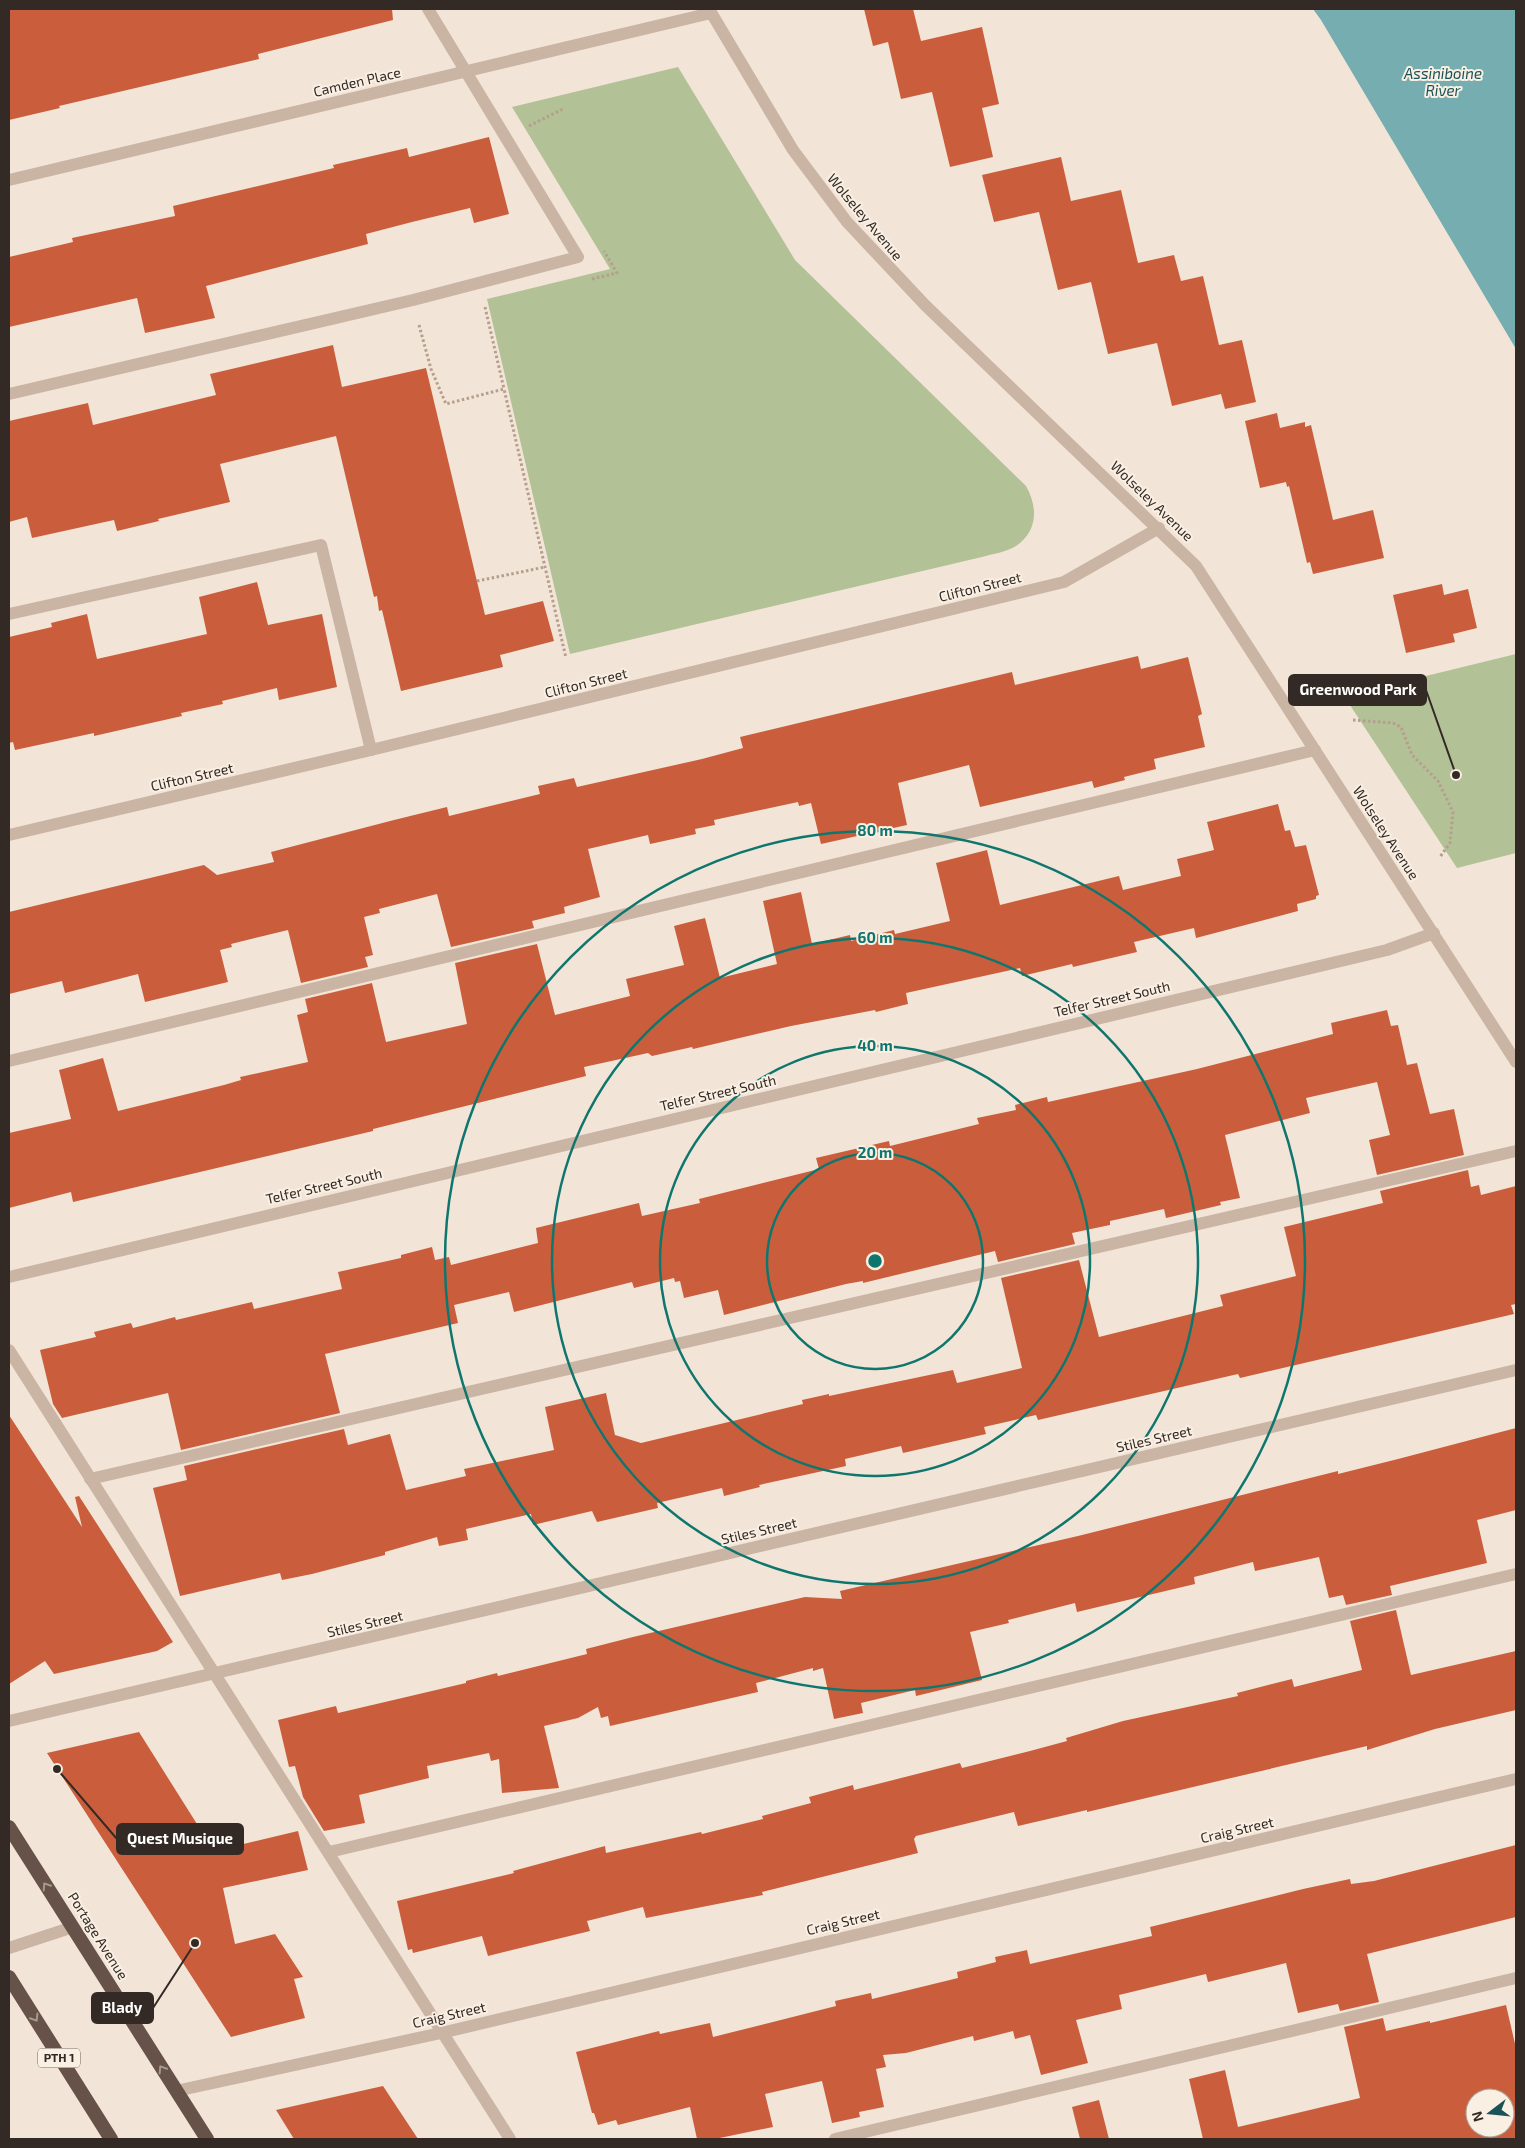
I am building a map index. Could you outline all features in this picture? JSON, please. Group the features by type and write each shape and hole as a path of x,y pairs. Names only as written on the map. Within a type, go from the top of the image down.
{"highway":[{"name":"Portage Avenue","path":"9,1827 207,2139"},
{"name":"PTH 1","path":"9,1977 110,2139"}],"street":[{"path":"9,394 413,300 578,257 428,9"},
{"name":"Camden Place","path":"9,180 466,72 710,11"},
{"name":"Wolseley Avenue","path":"710,11 793,150 846,222 913,293 1159,528 1196,566 1516,1062"},
{"name":"Clifton Street","path":"9,835 371,750 1064,582 1159,528"},
{"path":"9,614 321,544 371,750"},
{"path":"9,1061 1315,750"},
{"name":"Telfer Street South","path":"9,1277 1369,954 1434,933"},
{"path":"90,1479 1516,1151"},
{"path":"9,1350 510,2139"},
{"name":"Stiles Street","path":"9,1721 1516,1370"},
{"path":"328,1852 1516,1574"},
{"name":"Craig Street","path":"176,2091 441,2033 1516,1779"},
{"path":"9,1948 73,1927"},
{"path":"834,2139 1516,1978"}],"path":[{"path":"529,126 563,109"},
{"path":"413,300 431,369 446,404 504,389 566,658"},
{"path":"476,581 545,567"},
{"path":"1352,720 1393,722 1401,727 1412,755 1438,780 1453,812 1450,844 1440,857"}],"green space":[{"path":"678,67 795,260 1026,486 1033,502 1034,518 1029,533 1023,540 1016,546 1004,551 570,654 487,299 610,269 512,107"},
{"path":"1516,654 1516,853 1457,868 1344,696"}],"water":[{"name":"Assiniboine River","path":"1313,9 1516,9 1516,349 1321,20"}],"building":[{"path":"9,9 392,9 393,20 258,54 259,59 59,106 60,108 9,120"},
{"path":"864,9 913,9 921,41 982,27 999,104 982,108 993,157 950,167 932,92 901,99 888,42 873,46"},
{"path":"489,137 509,214 474,223 470,208 366,234 368,244 206,286 215,318 145,333 137,298 9,327 9,257 73,242 72,238 175,216 173,206 334,168 333,165 407,148 409,157"},
{"path":"1061,157 1071,201 1121,190 1138,263 1174,255 1181,281 1203,276 1219,345 1242,340 1256,402 1225,409 1221,394 1172,406 1157,343 1108,354 1091,282 1058,290 1039,212 994,222 982,175"},
{"path":"333,345 342,387 426,368 485,615 543,601 554,641 500,655 503,667 401,691 382,610 379,611 377,596 374,597 336,436 220,464 230,502 158,519 159,521 117,531 114,520 32,538 27,517 9,522 9,421 88,403 93,425 216,395 210,374"},
{"path":"1277,413 1280,428 1305,422 1305,427 1311,425 1333,520 1373,510 1384,558 1313,574 1310,562 1307,563 1289,486 1287,487 1286,482 1260,488 1245,421"},
{"path":"257,582 268,625 322,614 337,687 279,700 277,688 222,701 223,704 181,713 182,716 94,736 94,733 15,750 13,742 9,743 9,637 52,627 51,623 87,614 97,659 207,634 199,597"},
{"path":"1442,584 1444,595 1468,589 1477,628 1453,634 1455,642 1406,653 1393,595"},
{"path":"1138,656 1141,669 1188,657 1202,714 1198,716 1205,747 1154,759 1156,769 1124,777 1125,780 1094,788 1092,781 980,807 969,765 898,783 907,825 821,844 811,803 799,806 798,802 714,820 715,825 695,829 696,834 650,844 648,835 588,849 600,897 564,907 565,913 532,921 534,928 451,947 437,894 379,909 380,913 364,917 373,955 365,957 368,967 301,983 288,930 231,944 232,947 220,950 228,982 145,1002 138,974 65,993 62,981 9,994 9,912 204,865 217,875 274,862 271,852 394,820 447,807 449,816 540,794 538,786 574,778 577,787 702,759 743,748 740,737 1012,672 1015,685"},
{"path":"1278,804 1285,831 1290,830 1295,847 1306,845 1319,895 1316,896 1316,899 1297,904 1298,911 1196,938 1194,928 1134,942 1137,952 1073,967 1072,964 1022,976 1020,968 906,993 908,1004 876,1012 875,1010 791,1026 693,1049 692,1047 652,1056 648,1053 584,1067 586,1076 373,1129 373,1131 73,1202 71,1192 9,1208 9,1133 71,1119 59,1070 103,1058 118,1111 224,1085 241,1080 240,1077 308,1062 297,1015 308,1012 305,999 372,983 386,1042 467,1024 455,963 537,944 555,1015 630,996 626,979 684,965 674,926 705,918 720,978 777,964 763,901 801,892 812,944 850,935 851,941 894,930 895,934 950,921 936,863 987,850 1000,905 1119,876 1123,890 1181,876 1177,859 1214,850 1207,822"},
{"path":"1387,1010 1391,1026 1398,1025 1407,1065 1417,1063 1430,1114 1454,1109 1464,1155 1377,1175 1369,1140 1390,1135 1377,1082 1306,1098 1310,1113 1225,1135 1240,1198 1220,1202 1221,1205 1166,1218 1164,1209 1110,1221 1110,1225 1072,1233 1075,1244 998,1262 995,1251 863,1283 863,1281 846,1284 724,1315 718,1290 684,1298 680,1281 675,1282 674,1278 634,1288 632,1282 514,1312 509,1292 454,1305 458,1323 325,1354 340,1413 181,1450 168,1393 62,1418 53,1404 40,1350 96,1337 94,1332 131,1323 133,1328 175,1317 176,1320 252,1302 254,1309 342,1289 338,1272 401,1258 401,1255 432,1247 435,1260 449,1257 451,1265 538,1243 536,1228 639,1203 642,1216 700,1203 699,1199 819,1169 816,1158 889,1141 890,1146 979,1124 977,1118 1016,1110 1015,1105 1047,1097 1048,1102 1197,1069 1333,1034 1331,1023"},
{"path":"1468,1170 1471,1187 1479,1185 1481,1195 1516,1186 1516,1304 1511,1305 1514,1314 1240,1378 1238,1374 1038,1420 1036,1415 984,1427 986,1434 903,1453 901,1446 845,1459 846,1466 759,1485 760,1487 724,1496 722,1488 657,1503 658,1508 597,1522 592,1511 533,1525 531,1514 466,1529 468,1540 439,1546 437,1537 385,1552 385,1555 312,1574 282,1580 280,1573 180,1596 153,1488 187,1480 184,1466 344,1429 348,1445 390,1434 406,1490 466,1476 464,1469 554,1450 545,1407 606,1393 615,1435 641,1443 803,1404 802,1400 953,1370 957,1383 1022,1368 1001,1278 1079,1260 1099,1337 1223,1306 1220,1295 1296,1276 1284,1227 1383,1203 1380,1191"},
{"path":"9,1415 82,1527 75,1497 79,1496 173,1642 157,1651 54,1674 45,1661 9,1684"},
{"path":"1516,1428 1516,1510 1477,1520 1487,1563 1390,1586 1392,1595 1346,1605 1343,1595 1329,1598 1319,1557 1255,1571 1253,1562 1194,1577 1195,1584 1077,1612 1075,1603 1008,1620 1009,1623 970,1632 982,1680 916,1696 915,1690 861,1703 863,1713 834,1719 823,1668 813,1671 813,1668 756,1683 758,1692 610,1726 608,1716 601,1718 598,1707 578,1718 544,1726 559,1788 502,1793 499,1759 491,1761 489,1753 427,1766 429,1778 359,1795 365,1823 324,1831 303,1797 295,1766 289,1767 278,1720 336,1706 338,1713 466,1683 466,1681 497,1673 498,1676 587,1654 586,1649 805,1597 842,1599 840,1591 1078,1536 1338,1471 1338,1474"},
{"path":"1396,1610 1411,1675 1516,1651 1516,1710 1435,1729 1367,1750 1367,1746 1087,1812 1087,1810 1018,1826 1014,1812 916,1836 914,1839 918,1853 762,1892 763,1895 646,1918 643,1907 587,1921 590,1931 488,1956 482,1936 413,1953 412,1949 408,1950 397,1901 514,1873 513,1871 605,1846 606,1853 701,1832 702,1834 763,1819 762,1816 811,1803 809,1797 853,1785 854,1790 960,1763 962,1768 1067,1741 1066,1738 1123,1721 1238,1696 1237,1693 1292,1679 1294,1687 1362,1670 1350,1621"},
{"path":"139,1732 214,1851 298,1831 308,1870 223,1888 235,1944 275,1934 303,1977 294,1979 305,2018 231,2037 47,1753"},
{"path":"1516,1845 1516,1917 1367,1954 1379,2002 1340,2011 1338,2004 1298,2013 1286,1963 1208,1982 1206,1974 1119,1995 1122,2009 1076,2020 1088,2063 1041,2075 1030,2035 1015,2039 1013,2031 974,2041 973,2036 906,2053 883,2055 886,2067 876,2069 884,2107 859,2112 860,2117 832,2123 822,2081 765,2094 773,2127 715,2139 697,2139 690,2107 618,2125 616,2120 598,2125 594,2113 592,2113 576,2052 659,2031 660,2034 710,2023 713,2037 836,2006 835,2001 871,1993 872,1999 958,1978 957,1972 996,1962 995,1957 1027,1950 1030,1964 1152,1936 1150,1927 1303,1889 1350,1879 1351,1884 1374,1881"},
{"path":"1506,2005 1516,2048 1516,2139 1203,2139 1189,2079 1225,2070 1238,2127 1360,2098 1344,2027 1383,2018 1386,2031 1430,2021 1430,2023"},
{"path":"383,2086 418,2139 294,2139 276,2110"},
{"path":"1099,2100 1109,2139 1080,2139 1072,2107"}],"place":[{"name":"Greenwood Park","path":"1456,775"},
{"name":"Quest Musique","path":"57,1769"},
{"name":"Blady","path":"195,1943"}]}
